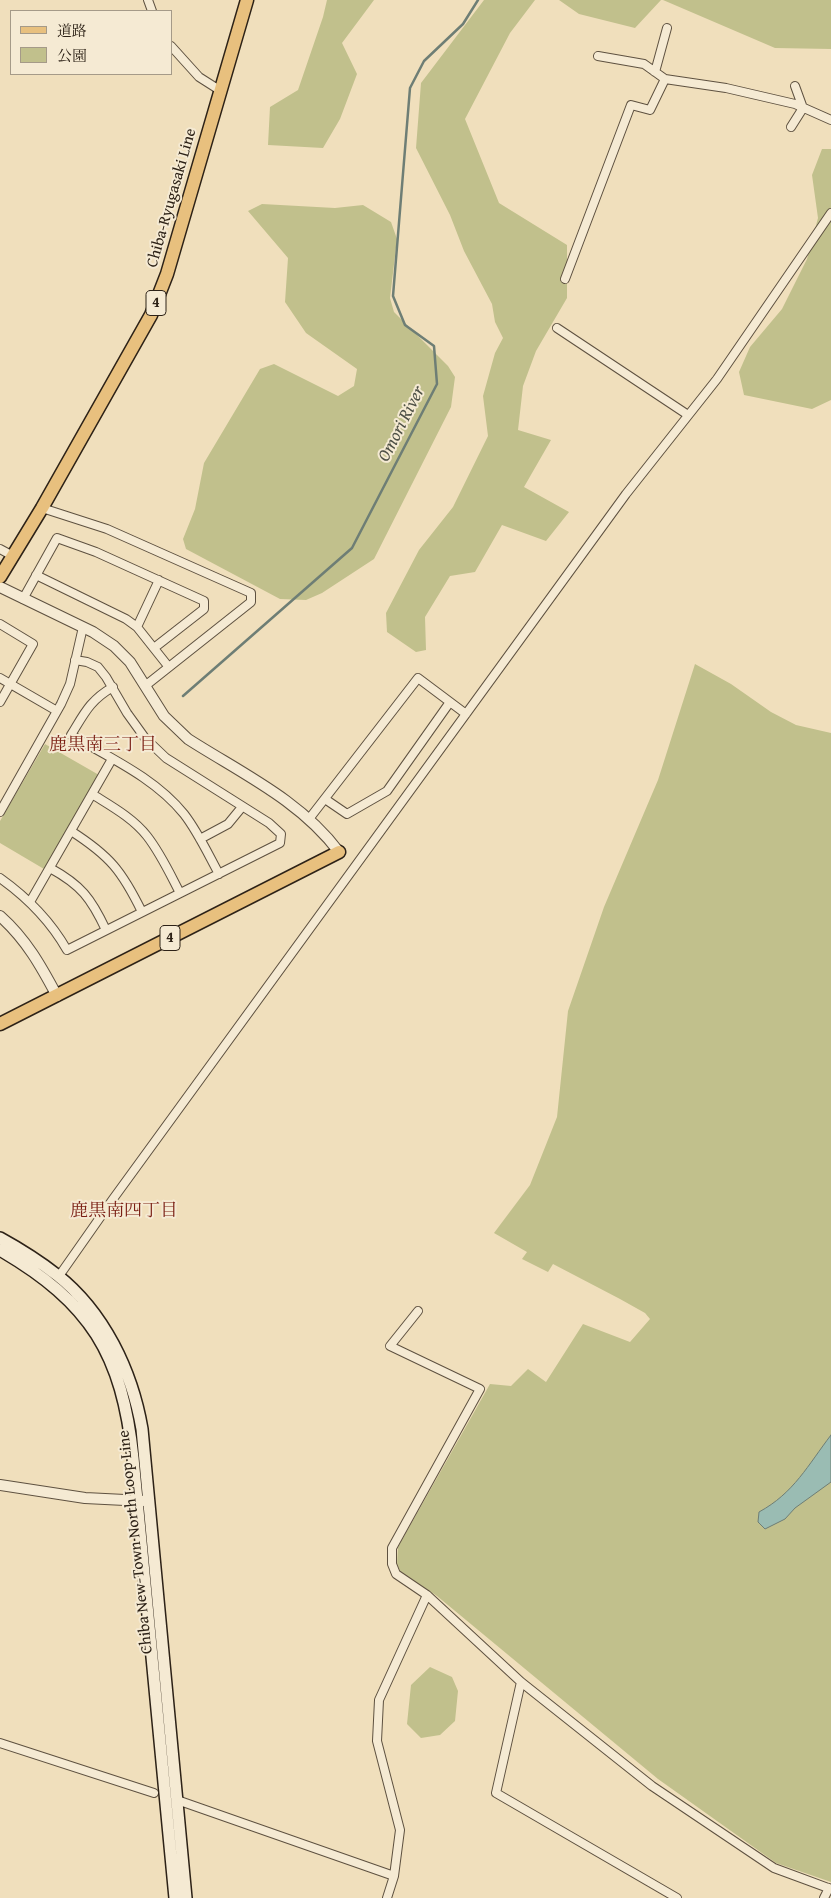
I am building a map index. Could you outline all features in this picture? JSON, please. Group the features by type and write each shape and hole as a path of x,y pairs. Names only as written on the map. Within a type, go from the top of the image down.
{"main road":[{"name":"Chiba-Ryugasaki Line","path":"0,577 42,508 151,315 167,274 247,0"},
{"name":"4","path":"0,1024 339,852"},
{"name":"Chiba New-Town North Loop Line","path":"0,1238 59,1276 76,1293 99,1322 124,1367 139,1412 143,1501 176,1898"},
{"name":"Chiba New-Town North Loop Line","path":"0,1250 26,1265 69,1300 94,1331 110,1359 119,1382 128,1417 143,1501 177,1800 186,1898"}],"street":[{"path":"655,72 667,28"},
{"path":"172,47 199,77 221,91"},
{"path":"598,56 644,64 665,79 726,88 803,108 831,120"},
{"path":"565,279 631,105 650,110 665,79"},
{"path":"795,86 803,108"},
{"path":"791,128 803,108"},
{"path":"59,1276 626,494 716,379 831,213"},
{"path":"557,328 688,415"},
{"path":"42,508 107,529 251,593 251,602 144,686"},
{"path":"23,599 57,538 96,552 204,600 204,609 154,648"},
{"path":"0,549 13,556"},
{"path":"36,575 112,611 137,627 168,666"},
{"path":"137,627 158,580"},
{"path":"0,587 83,628 114,646 130,662 164,716 188,739 270,789 309,819 339,852"},
{"path":"0,624 33,644 0,702"},
{"path":"0,812 57,711 70,684 83,628"},
{"path":"0,878 45,916 67,950 280,843 281,834 269,823 166,758 145,738 98,667 87,662 75,660"},
{"path":"0,678 57,711"},
{"path":"309,819 418,678 466,714"},
{"path":"113,688 100,694 89,705 71,735 138,774 163,792 184,814 219,874"},
{"path":"324,799 347,814 387,791 450,702"},
{"path":"30,902 112,759"},
{"path":"92,794 121,812 146,835 165,863 180,893"},
{"path":"200,839 228,824 242,807"},
{"path":"71,831 95,846 115,865 130,888 142,912"},
{"path":"50,868 69,878 86,893 98,911 106,930"},
{"path":"0,916 17,932 35,955 56,996"},
{"path":"418,1311 390,1346 480,1389 392,1548 392,1564 396,1574 426,1595 521,1682 652,1786 774,1868 830,1889 824,1898"},
{"path":"0,1485 85,1498 143,1501"},
{"path":"387,1898 394,1876 400,1830 376,1741 379,1700 426,1595"},
{"path":"521,1682 496,1793 677,1898"},
{"path":"0,1743 154,1793"},
{"path":"177,1800 394,1876"}],"green space":[{"path":"327,0 374,0 342,43 357,74 340,119 323,148 268,145 270,107 298,90"},
{"path":"484,0 535,0 510,33 465,119 499,203 567,245 567,298 536,351 523,386 518,430 551,440 524,487 569,512 546,541 502,525 475,572 450,576 425,617 426,650 416,652 387,632 386,613 419,550 453,507 488,436 483,396 495,353 503,338 495,322 492,304 464,251 450,215 416,148 421,83"},
{"path":"559,0 661,0 635,28 579,14"},
{"path":"663,0 831,0 831,49 775,48"},
{"path":"822,149 831,149 831,400 812,409 744,395 739,372 750,347 782,309 807,259 818,218 812,175"},
{"path":"262,204 335,208 363,205 391,222 397,239 390,298 394,312 448,366 455,377 451,407 374,559 322,593 306,600 280,599 186,549 183,539 195,509 204,463 260,369 274,364 338,396 354,386 357,369 306,333 285,302 288,258 248,211"},
{"path":"695,664 731,684 771,712 796,725 831,733 831,1882 776,1863 658,1779 437,1596 400,1571 397,1564 398,1547 490,1384 511,1386 528,1369 546,1382 583,1324 630,1342 650,1319 645,1313 553,1264 548,1272 522,1259 527,1252 494,1233 530,1185 557,1117 568,1011 604,907 658,780"},
{"path":"45,744 99,775 44,869 0,843 0,821"},
{"path":"430,1667 452,1677 458,1691 455,1721 440,1735 421,1738 407,1724 411,1685"}],"water":[{"path":"831,1435 831,1482 795,1508 785,1519 765,1529 758,1522 759,1512 782,1496 800,1478"}],"waterway":[{"name":"Omori River","path":"183,696 352,548 437,384 434,346 405,325 393,296 410,88 424,61 463,24 478,0"}],"district":[{"name":"鹿黒南三丁目","path":"103,745"},
{"name":"鹿黒南四丁目","path":"124,1211"}]}
